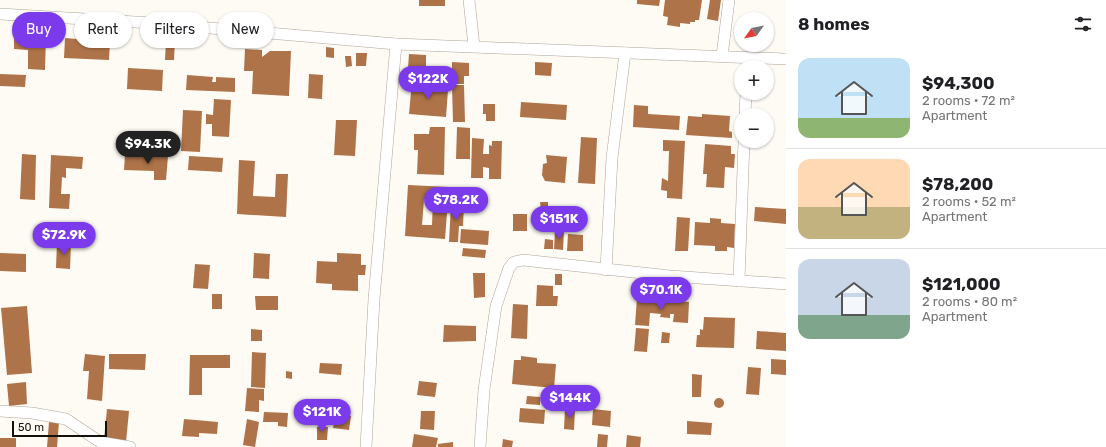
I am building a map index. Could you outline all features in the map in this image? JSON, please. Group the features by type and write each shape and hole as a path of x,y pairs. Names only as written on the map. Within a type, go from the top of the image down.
{"street":[{"path":"469,0 474,46"},
{"path":"722,56 729,0"},
{"path":"0,14 152,23 396,44 722,56 739,60"},
{"path":"366,447 374,299 396,44"},
{"path":"606,270 612,158 625,53"},
{"path":"773,60 786,59"},
{"path":"739,281 744,148"},
{"path":"480,447 484,390 496,306 509,268 514,262 523,260 606,270 786,284"},
{"path":"0,411 32,413 66,419 100,442 130,447"}],"building":[{"path":"419,0 445,0 445,6 419,6"},
{"path":"637,0 660,0 659,6 637,4"},
{"path":"665,0 702,0 699,20 690,22 690,24 680,23 680,27 667,25 668,17 663,16"},
{"path":"710,0 721,0 718,21 707,19"},
{"path":"66,38 74,39 74,48 110,48 109,60 64,58"},
{"path":"326,47 334,48 334,58 326,57"},
{"path":"46,48 45,70 28,69 28,50 14,49"},
{"path":"166,48 175,48 174,60 165,60"},
{"path":"245,49 262,50 262,57 270,51 291,51 289,96 252,94 253,71 244,71"},
{"path":"356,53 367,53 366,66 356,66"},
{"path":"409,54 426,55 426,69 408,68"},
{"path":"345,56 351,56 352,66 346,67"},
{"path":"452,62 469,63 469,76 464,76 464,84 452,84"},
{"path":"535,62 552,63 551,76 535,75"},
{"path":"128,68 163,70 162,91 127,89"},
{"path":"0,74 26,75 25,87 0,86"},
{"path":"309,74 323,75 322,99 308,98"},
{"path":"187,75 213,77 212,82 216,82 216,77 235,78 235,92 186,90"},
{"path":"412,81 422,82 422,88 429,89 430,84 443,85 442,90 448,90 446,117 409,114"},
{"path":"452,85 464,85 465,122 453,122"},
{"path":"214,99 231,100 229,137 212,136 212,124 206,124 206,114 213,115"},
{"path":"521,102 567,105 566,120 520,117"},
{"path":"483,104 495,104 495,121 486,121 486,114 483,114"},
{"path":"634,105 648,106 648,114 680,116 679,130 633,127"},
{"path":"183,110 202,111 200,152 181,151"},
{"path":"702,114 730,116 729,131 732,132 732,138 686,135 688,116 702,117"},
{"path":"336,120 357,120 355,156 334,155"},
{"path":"430,127 445,127 444,175 417,174 418,150 414,150 414,134 429,134"},
{"path":"457,127 470,128 470,159 456,159"},
{"path":"581,137 597,138 595,184 578,183"},
{"path":"472,138 484,139 483,154 489,154 489,145 492,146 492,141 502,141 501,179 489,179 489,168 483,167 483,178 471,178"},
{"path":"663,140 685,141 682,199 667,198 667,191 661,190 662,178 668,181 669,151 663,151"},
{"path":"705,144 731,146 731,154 735,154 734,168 725,167 724,188 706,187 707,174 703,174"},
{"path":"22,154 36,155 35,200 20,199"},
{"path":"125,154 168,156 166,180 154,180 154,171 124,170"},
{"path":"51,155 83,157 82,169 66,168 66,178 62,177 61,194 70,194 69,209 49,208"},
{"path":"546,155 567,157 565,183 545,181 542,175 543,164 547,163"},
{"path":"189,156 223,158 222,172 188,170"},
{"path":"239,160 255,161 253,196 275,197 276,174 288,174 286,217 237,214"},
{"path":"408,185 449,187 445,239 405,236","holes":["424,199 433,200 432,225 422,225"]},
{"path":"540,202 548,202 548,209 541,210"},
{"path":"451,204 464,204 463,226 459,226 458,242 449,242"},
{"path":"755,207 786,209 786,224 754,221"},
{"path":"569,209 582,210 581,227 568,227"},
{"path":"513,214 527,214 527,231 513,231"},
{"path":"677,217 690,218 688,251 675,251"},
{"path":"710,218 721,219 721,223 735,224 734,248 727,247 727,251 715,251 715,246 694,245 695,222 710,223"},
{"path":"461,229 489,231 488,245 460,243"},
{"path":"555,231 564,231 563,250 554,249"},
{"path":"568,234 583,235 583,251 567,251"},
{"path":"545,239 553,240 553,249 544,249"},
{"path":"57,242 71,243 70,269 56,268"},
{"path":"463,248 486,250 485,258 462,256"},
{"path":"0,253 26,254 26,272 0,271"},
{"path":"254,253 270,254 269,279 253,278"},
{"path":"337,253 361,254 361,265 366,265 365,275 358,275 358,291 332,290 332,284 316,283 317,261 337,262"},
{"path":"195,264 210,265 208,289 193,288"},
{"path":"473,273 485,273 485,297 474,298"},
{"path":"555,274 562,274 562,285 555,285"},
{"path":"537,285 553,286 553,296 558,296 557,306 536,306"},
{"path":"212,294 222,294 222,309 212,309"},
{"path":"255,296 278,296 278,310 256,310"},
{"path":"637,298 689,302 688,323 673,322 674,314 670,314 670,318 660,317 661,314 650,313 649,326 635,325"},
{"path":"513,304 528,305 527,339 511,338"},
{"path":"27,306 32,373 7,375 1,308"},
{"path":"704,317 735,318 734,348 696,347 697,335 700,335 700,329 703,330"},
{"path":"444,325 476,326 476,341 443,342"},
{"path":"636,328 649,329 647,352 634,351"},
{"path":"251,329 262,330 262,341 251,341"},
{"path":"757,331 786,333 786,351 756,349"},
{"path":"662,332 670,333 669,343 661,343"},
{"path":"252,352 266,353 265,388 251,387"},
{"path":"85,354 105,356 102,401 87,399 89,371 83,371"},
{"path":"109,354 146,354 145,370 109,369"},
{"path":"190,355 230,355 230,368 202,368 202,395 189,395"},
{"path":"521,356 537,358 537,363 556,364 554,388 512,384 514,360 521,360"},
{"path":"771,359 786,360 786,375 771,374"},
{"path":"320,363 342,364 341,375 319,373"},
{"path":"748,367 761,368 759,395 746,394"},
{"path":"286,371 292,372 292,379 286,378"},
{"path":"692,374 702,375 701,397 692,397"},
{"path":"419,381 437,383 435,397 417,395"},
{"path":"26,382 27,404 9,406 7,384"},
{"path":"247,388 264,389 264,401 259,400 259,412 245,411"},
{"path":"547,393 560,394 560,408 546,407"},
{"path":"527,396 540,397 540,405 526,404"},
{"path":"719,398 724,403 719,408 714,403"},
{"path":"520,408 545,410 544,424 519,422"},
{"path":"565,408 575,409 574,430 564,429"},
{"path":"107,409 129,411 126,442 104,439"},
{"path":"593,409 611,411 610,427 592,425"},
{"path":"421,411 435,411 434,430 420,429"},
{"path":"264,412 288,413 287,427 278,426 278,422 263,422"},
{"path":"328,413 351,416 349,430 333,428 334,423 327,422"},
{"path":"184,419 218,422 217,434 199,433 199,437 182,436"},
{"path":"247,419 259,422 255,447 243,445"},
{"path":"687,421 712,423 711,435 687,434"},
{"path":"49,422 59,422 57,447 47,447"},
{"path":"317,427 328,427 327,440 317,440"},
{"path":"414,434 438,438 436,447 412,447"},
{"path":"598,434 608,435 607,447 597,447"},
{"path":"627,435 641,437 640,447 626,447"},
{"path":"0,438 16,438 16,447 0,447"},
{"path":"503,439 513,441 512,447 502,447"},
{"path":"453,442 453,447 438,447 438,444"}]}
